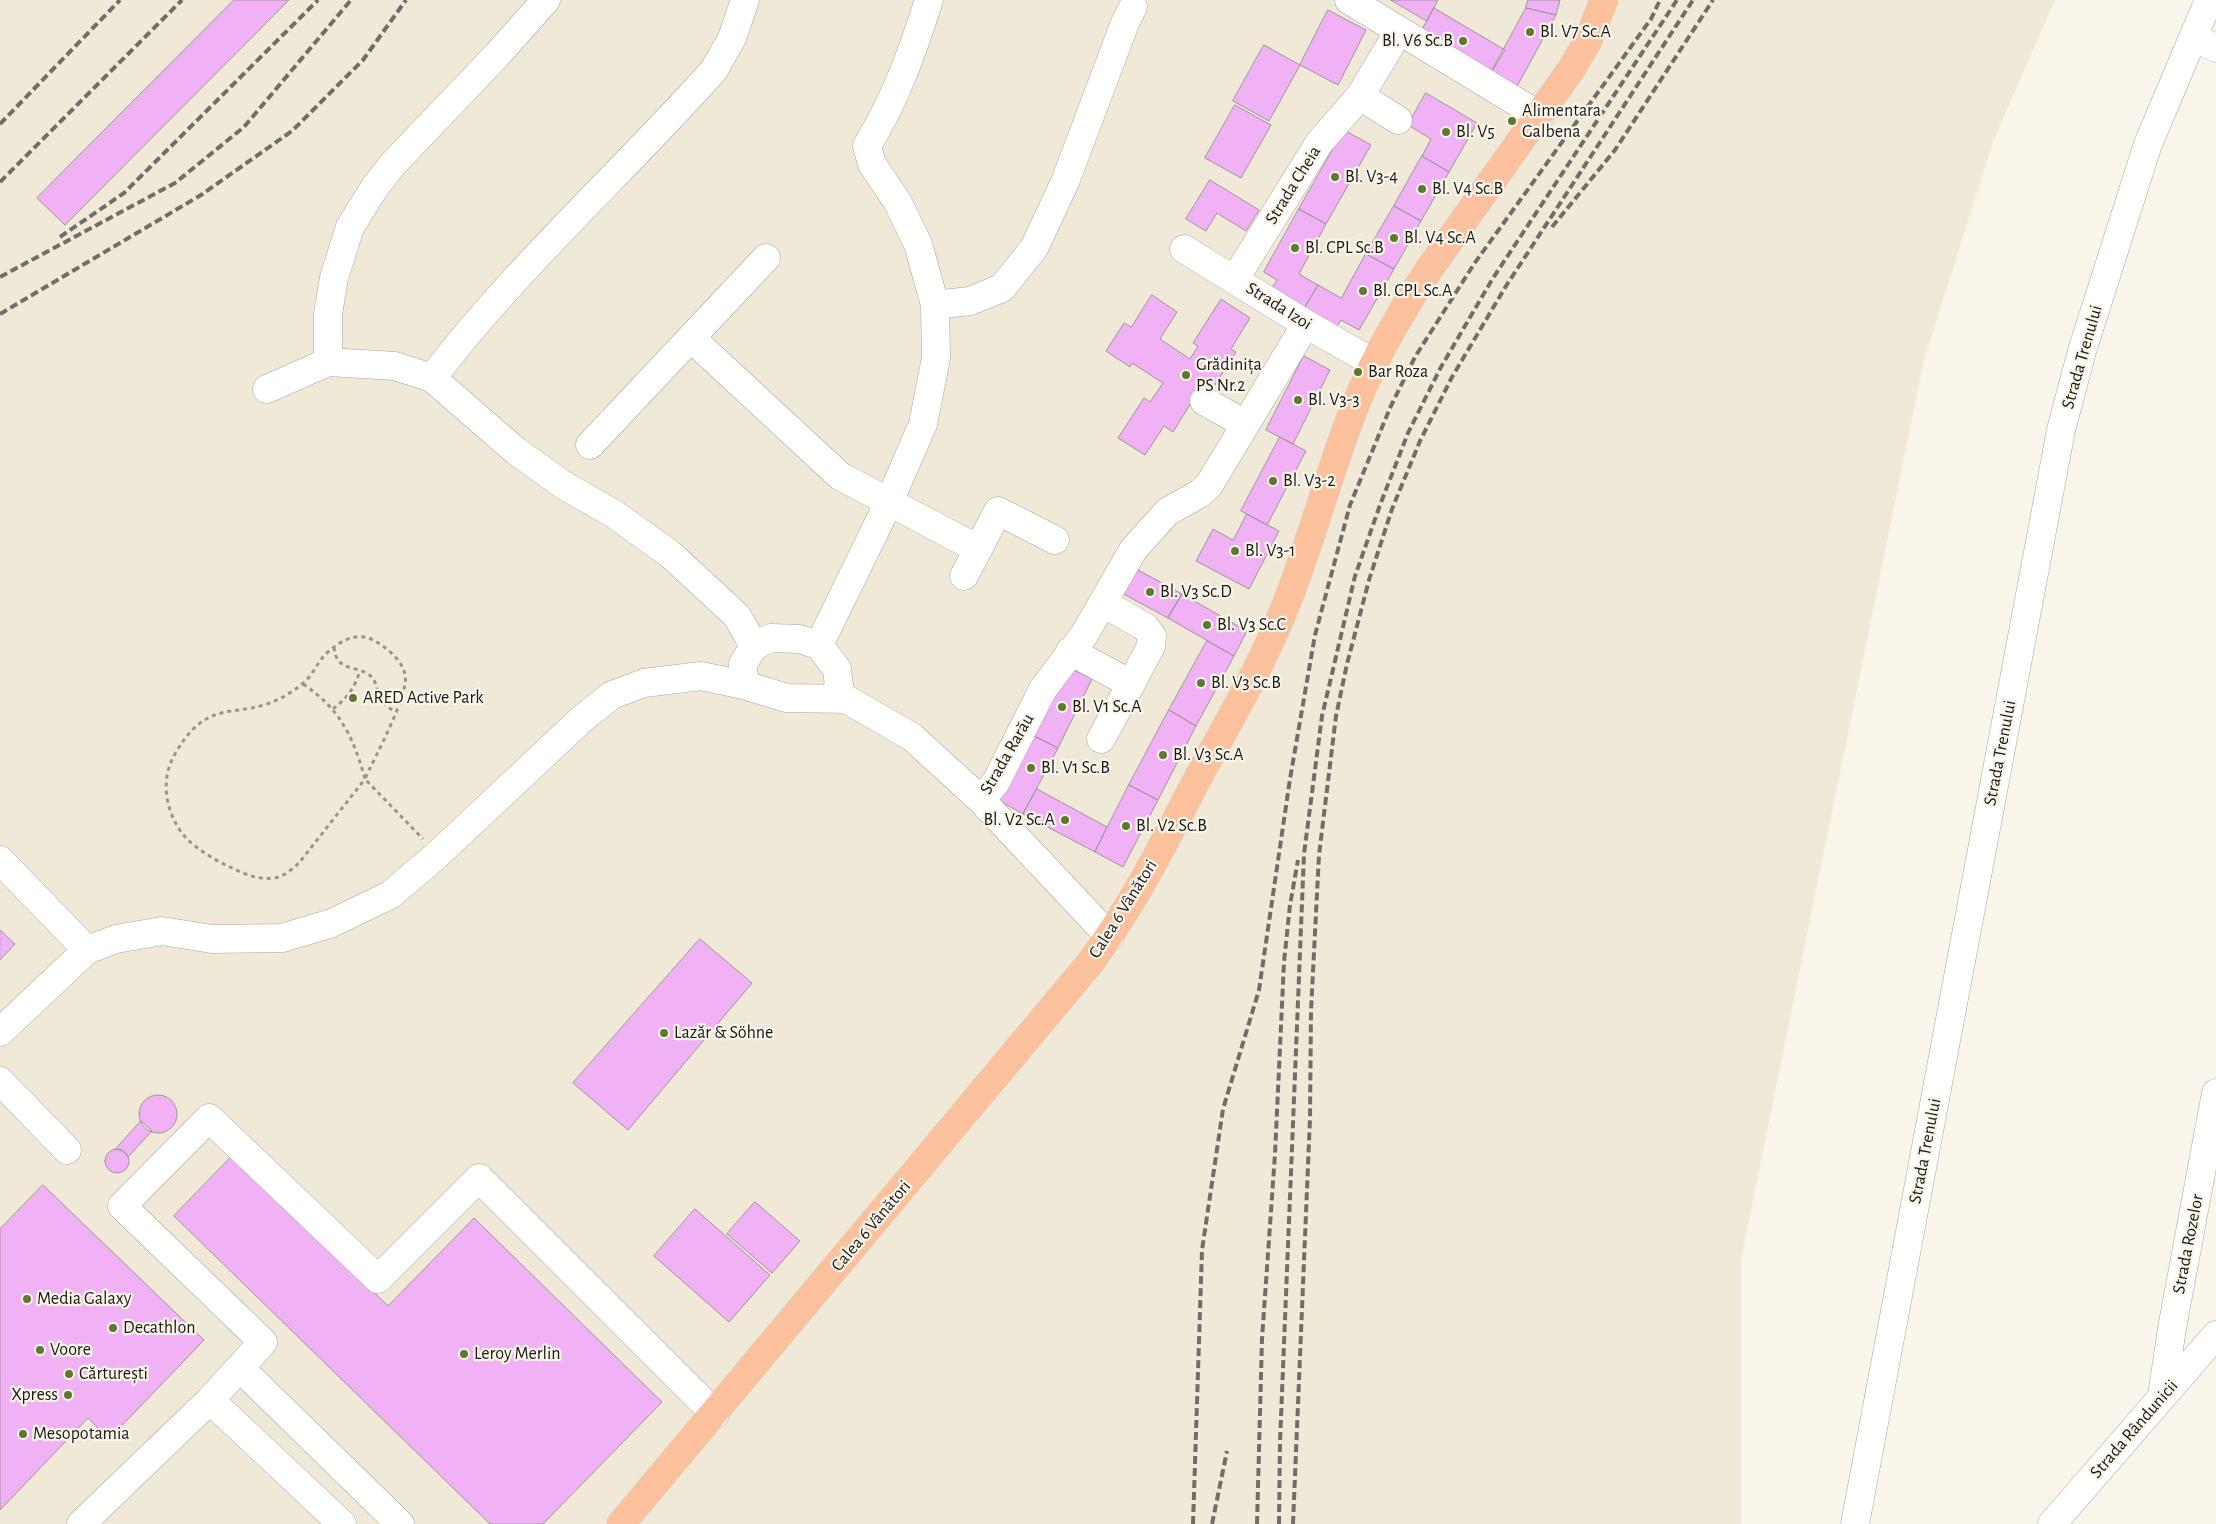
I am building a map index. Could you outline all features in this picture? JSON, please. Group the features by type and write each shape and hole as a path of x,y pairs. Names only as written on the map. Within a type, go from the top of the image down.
{"main road":[{"name":"Calea 6 Vânători","path":"621,1524 715,1414 1110,937 1145,878 1268,647 1286,606 1348,425 1374,363 1413,292 1540,116 1588,43 1604,0"}],"street":[{"path":"328,362 328,314 334,278 350,227 375,187 393,164 491,62 546,0"},
{"path":"432,378 456,347 523,272 714,70 732,38 746,0"},
{"path":"819,645 889,502 923,424 936,358 935,305 918,244 897,201 872,164 867,146 885,116 905,72 929,0"},
{"path":"1349,0 1540,116"},
{"name":"Strada Trenului","path":"1855,1524 2061,430 2082,350 2142,163 2204,43 2209,0"},
{"path":"935,305 970,302 1002,288 1034,248 1065,182 1125,23 1134,7"},
{"name":"Strada Cheia","path":"1235,279 1319,143 1360,96 1399,31"},
{"path":"1360,96 1398,120"},
{"name":"Strada Izoi","path":"1184,249 1306,324 1374,363"},
{"path":"590,445 766,258"},
{"name":"Strada Rarău","path":"1110,937 981,800 996,782 1043,689 1084,635 1125,561 1167,512 1199,494 1209,485 1244,424 1306,324"},
{"path":"691,338 840,476 978,549"},
{"path":"267,388 328,362 395,366 432,378 516,451 565,486 614,514 670,554 737,616 754,646"},
{"path":"1204,401 1244,424"},
{"path":"964,576 998,511 1055,540"},
{"path":"1101,739 1151,646 1152,636 1145,627 1103,603"},
{"path":"744,685 743,664 754,646 771,638 799,640 819,645 837,669 840,686 833,697"},
{"path":"1070,651 1131,684"},
{"path":"0,1032 87,950 116,939 162,932 212,939 282,938 332,923 390,895 438,855 576,725 612,695 644,683 701,676 744,685 787,698 833,697 846,699 912,737 981,800"},
{"path":"0,860 87,950"},
{"path":"0,1081 66,1150"},
{"name":"Strada Rozelor","path":"2162,1396 2172,1328 2216,1093"},
{"path":"81,1524 210,1400 263,1342 122,1206 209,1118 378,1279 479,1178 715,1414"},
{"name":"Strada Rândunicii","path":"2052,1524 2216,1335"},
{"path":"240,1368 400,1524"},
{"path":"210,1400 247,1437 342,1524"},
{"path":"247,1437 246,1418 251,1410 259,1404 269,1403 278,1406"}],"path":[{"path":"359,636 372,639 396,656 405,674 404,691 365,779 299,862 288,872 276,878 260,878 241,872 213,858 186,838 166,799 165,788 168,769 174,755 191,730 203,720 218,713 268,704 303,684 324,655 334,646 348,638 359,636"},
{"path":"334,646 338,660 353,670 370,674 384,704 395,712"},
{"path":"333,709 348,697 354,689 360,671"},
{"path":"303,684 329,704 343,723 358,756 365,779 438,855"}],"shaded area":[{"path":"0,0 2055,0 1994,139 1924,360 1741,1259 1741,1524 0,1524"}],"building":[{"path":"234,0 289,0 65,225 37,198"},
{"path":"1391,0 1438,0 1427,21"},
{"path":"1528,0 1560,0 1556,15 1526,8"},
{"name":"Bl. V6 Sc.B","path":"1434,8 1505,50 1491,73 1421,32"},
{"name":"Bl. V7 Sc.A","path":"1526,8 1556,15 1516,88 1491,73"},
{"path":"1328,10 1366,30 1338,85 1300,65"},
{"path":"1264,45 1300,65 1269,121 1233,101"},
{"name":"Bl. V5","path":"1426,93 1477,123 1449,172 1422,156 1431,139 1408,125"},
{"path":"1235,105 1271,125 1241,178 1205,158"},
{"name":"Bl. V3-4","path":"1344,130 1371,145 1326,224 1299,209"},
{"name":"Bl. V4 Sc.B","path":"1422,156 1449,172 1421,221 1394,206"},
{"path":"1210,180 1259,210 1246,231 1217,213 1206,231 1186,219"},
{"name":"Bl. V4 Sc.A","path":"1394,206 1421,221 1394,269 1366,254"},
{"name":"Bl. CPL Sc.B","path":"1299,209 1326,224 1299,274 1318,285 1303,310 1270,291 1277,280 1264,272"},
{"name":"Bl. CPL Sc.A","path":"1366,254 1394,269 1359,330 1341,320 1335,330 1303,310 1318,285 1341,298"},
{"name":"Grădinița PS Nr.2","path":"1152,295 1177,312 1160,339 1190,359 1198,346 1193,343 1221,299 1250,318 1231,349 1236,352 1208,396 1199,390 1173,432 1164,426 1145,455 1118,438 1144,398 1150,402 1163,383 1132,363 1130,367 1106,351 1124,323 1131,327"},
{"name":"Bl. V3-3","path":"1304,356 1330,370 1293,444 1266,430"},
{"name":"Bl. V3-2","path":"1280,437 1306,451 1267,525 1241,511"},
{"name":"Bl. V3-1","path":"1247,514 1279,531 1249,589 1196,561 1213,529 1233,540"},
{"name":"Bl. V3 Sc.D","path":"1131,566 1182,594 1168,618 1118,591"},
{"name":"Bl. V3 Sc.C","path":"1182,594 1247,631 1234,656 1168,618"},
{"name":"Bl. V3 Sc.B","path":"1207,641 1234,656 1196,726 1169,710"},
{"name":"Bl. V1 Sc.A","path":"1066,666 1092,679 1058,748 1032,735"},
{"name":"Bl. V3 Sc.A","path":"1169,710 1196,726 1158,800 1129,785"},
{"name":"Bl. V1 Sc.B","path":"1032,735 1058,748 1023,814 998,800"},
{"name":"Bl. V2 Sc.B","path":"1129,785 1158,800 1123,867 1095,852"},
{"name":"Bl. V2 Sc.A","path":"1037,789 1107,827 1095,852 1023,814"},
{"path":"0,930 15,944 0,960"},
{"name":"Lazăr & Söhne","path":"700,939 752,983 628,1130 573,1083"},
{"path":"158,1095 171,1101 177,1114 171,1127 158,1133 145,1127 139,1114 145,1101"},
{"path":"141,1121 152,1131 128,1157 123,1151 116,1149"},
{"path":"117,1149 125,1153 129,1161 125,1169 117,1173 109,1169 105,1161 109,1153"},
{"name":"Leroy Merlin","path":"233,1155 388,1306 474,1218 662,1402 543,1524 490,1524 174,1216"},
{"path":"43,1185 204,1340 109,1439 88,1418 0,1510 0,1229"},
{"path":"755,1202 800,1241 772,1273 727,1234"},
{"path":"695,1209 770,1275 729,1322 654,1256"}],"railway":[{"path":"0,124 120,0"},
{"path":"0,182 182,0"},
{"path":"60,237 124,193 318,0"},
{"path":"0,277 175,183 244,127 351,0"},
{"path":"0,314 201,195 292,131 363,60 406,0"},
{"path":"1193,1524 1202,1250 1223,1109 1259,990 1290,779 1315,635 1350,505 1390,408 1415,357 1474,264 1651,19 1660,0"},
{"path":"1279,1524 1280,1442 1304,854 1322,716 1355,576 1408,433 1441,367 1493,278 1677,0"},
{"path":"1293,1524 1310,1118 1311,1011 1319,855 1336,716 1347,664 1369,580 1392,509 1420,441 1452,377 1506,286 1693,0"},
{"path":"1552,227 1615,150 1713,0"},
{"path":"1257,1524 1262,1339 1275,1154 1284,962 1290,905 1298,860"},
{"path":"1212,1524 1227,1451"}],"place":[{"name":"Bl. V7 Sc.A","path":"1530,32"},
{"name":"Bl. V6 Sc.B","path":"1463,41"},
{"name":"Alimentara Galbena","path":"1512,121"},
{"name":"Bl. V5","path":"1446,132"},
{"name":"Bl. V3-4","path":"1335,177"},
{"name":"Bl. V4 Sc.B","path":"1422,189"},
{"name":"Bl. V4 Sc.A","path":"1394,238"},
{"name":"Bl. CPL Sc.B","path":"1295,248"},
{"name":"Bl. CPL Sc.A","path":"1363,291"},
{"name":"Bar Roza","path":"1358,372"},
{"name":"Grădinița PS Nr.2","path":"1186,375"},
{"name":"Bl. V3-3","path":"1298,400"},
{"name":"Bl. V3-2","path":"1273,481"},
{"name":"Bl. V3-1","path":"1235,551"},
{"name":"Bl. V3 Sc.D","path":"1150,592"},
{"name":"Bl. V3 Sc.C","path":"1207,625"},
{"name":"Bl. V3 Sc.B","path":"1201,683"},
{"name":"ARED Active Park","path":"353,698"},
{"name":"Bl. V1 Sc.A","path":"1062,707"},
{"name":"Bl. V3 Sc.A","path":"1163,755"},
{"name":"Bl. V1 Sc.B","path":"1031,768"},
{"name":"Bl. V2 Sc.A","path":"1065,820"},
{"name":"Bl. V2 Sc.B","path":"1126,826"},
{"name":"Lazăr & Söhne","path":"664,1033"},
{"name":"Media Galaxy","path":"27,1299"},
{"name":"Decathlon","path":"113,1328"},
{"name":"Voore","path":"40,1350"},
{"name":"Leroy Merlin","path":"464,1354"},
{"name":"Cărturești","path":"69,1374"},
{"name":"Xpress","path":"68,1395"},
{"name":"Mesopotamia","path":"23,1434"}]}
